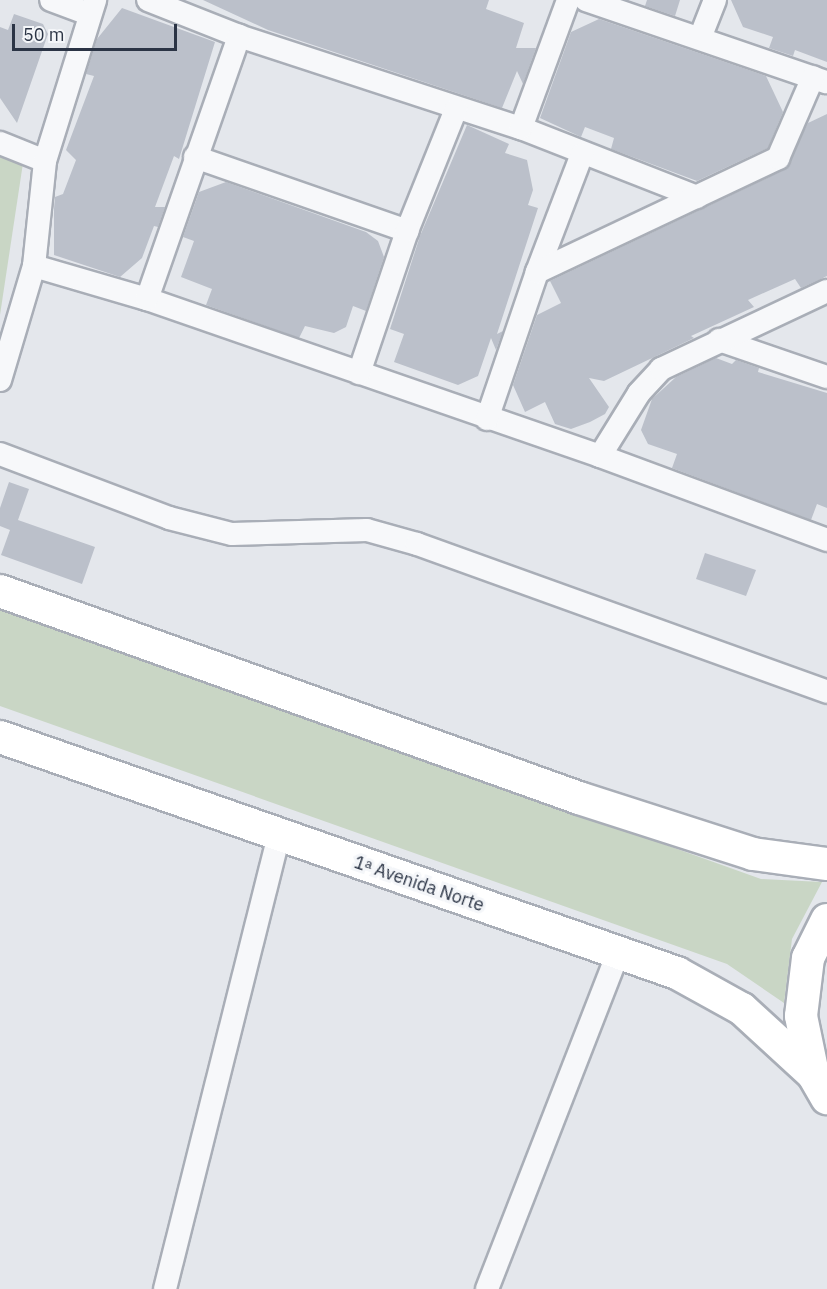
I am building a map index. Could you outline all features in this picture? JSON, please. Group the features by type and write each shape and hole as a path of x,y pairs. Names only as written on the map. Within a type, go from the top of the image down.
{"main road":[{"path":"0,591 579,798 753,854 827,864"},
{"name":"1ᵃ Avenida Norte","path":"2,745 279,835 677,973 742,1009 820,1086"},
{"path":"820,1086 801,1016 808,958 827,920"}],"street":[{"path":"0,380 4,353 34,266 45,161 92,7 51,0"},
{"path":"148,0 239,36 456,109 521,128 582,154 697,197"},
{"path":"521,128 567,0"},
{"path":"537,272 778,158 820,80 586,0"},
{"path":"700,38 715,0"},
{"path":"147,300 239,36"},
{"path":"359,373 407,231 456,109"},
{"path":"0,143 45,161"},
{"path":"487,419 537,272 582,154"},
{"path":"195,157 407,231"},
{"path":"34,266 147,300 487,419 600,456 827,540"},
{"path":"600,456 649,379 719,340 827,291"},
{"path":"719,340 827,377"},
{"path":"0,454 170,518 232,534 367,530 417,544 827,692"},
{"path":"165,1289 279,835"},
{"path":"487,1289 618,953"}],"green space":[{"path":"0,154 23,163 0,315"},
{"path":"0,607 761,879 822,882 792,939 784,1003 727,964 0,706"}],"building":[{"path":"203,0 489,0 486,9 524,23 516,48 536,48 523,84 517,71 502,108 268,30"},
{"path":"647,0 680,0 675,16 645,6"},
{"path":"731,0 827,0 827,62 795,50 793,56 769,48 773,37 743,27"},
{"path":"122,8 215,42 179,159 174,156 155,207 165,207 158,227 154,226 142,258 120,277 54,255 54,209 55,197 63,194 76,160 66,150 94,76 86,74 97,39"},
{"path":"14,14 43,24 48,34 17,123 0,98 0,27 8,30"},
{"path":"599,19 766,76 783,112 768,148 697,181 611,149 614,138 585,127 581,137 540,118 571,32"},
{"path":"827,114 827,276 801,288 795,279 748,300 754,307 691,336 694,338 604,381 589,378 609,407 605,414 590,422 571,429 555,424 545,402 525,412 513,385 537,315 561,303 550,281 784,170 808,123"},
{"path":"467,125 509,144 505,153 527,160 533,190 528,205 538,208 497,334 503,331 496,350 491,338 478,376 458,385 394,362 404,334 390,329 420,236"},
{"path":"226,182 366,232 378,241 384,257 366,311 353,306 346,327 334,333 305,326 299,338 206,305 212,289 181,277 194,241 183,237 199,192"},
{"path":"716,358 732,364 736,360 759,368 758,372 827,393 827,508 817,504 811,520 672,468 677,454 648,444 641,430 652,399 676,377"},
{"path":"9,482 29,489 18,520 95,547 82,584 1,555 10,530 0,526 0,508"},
{"path":"705,553 756,570 746,596 696,579"}]}
